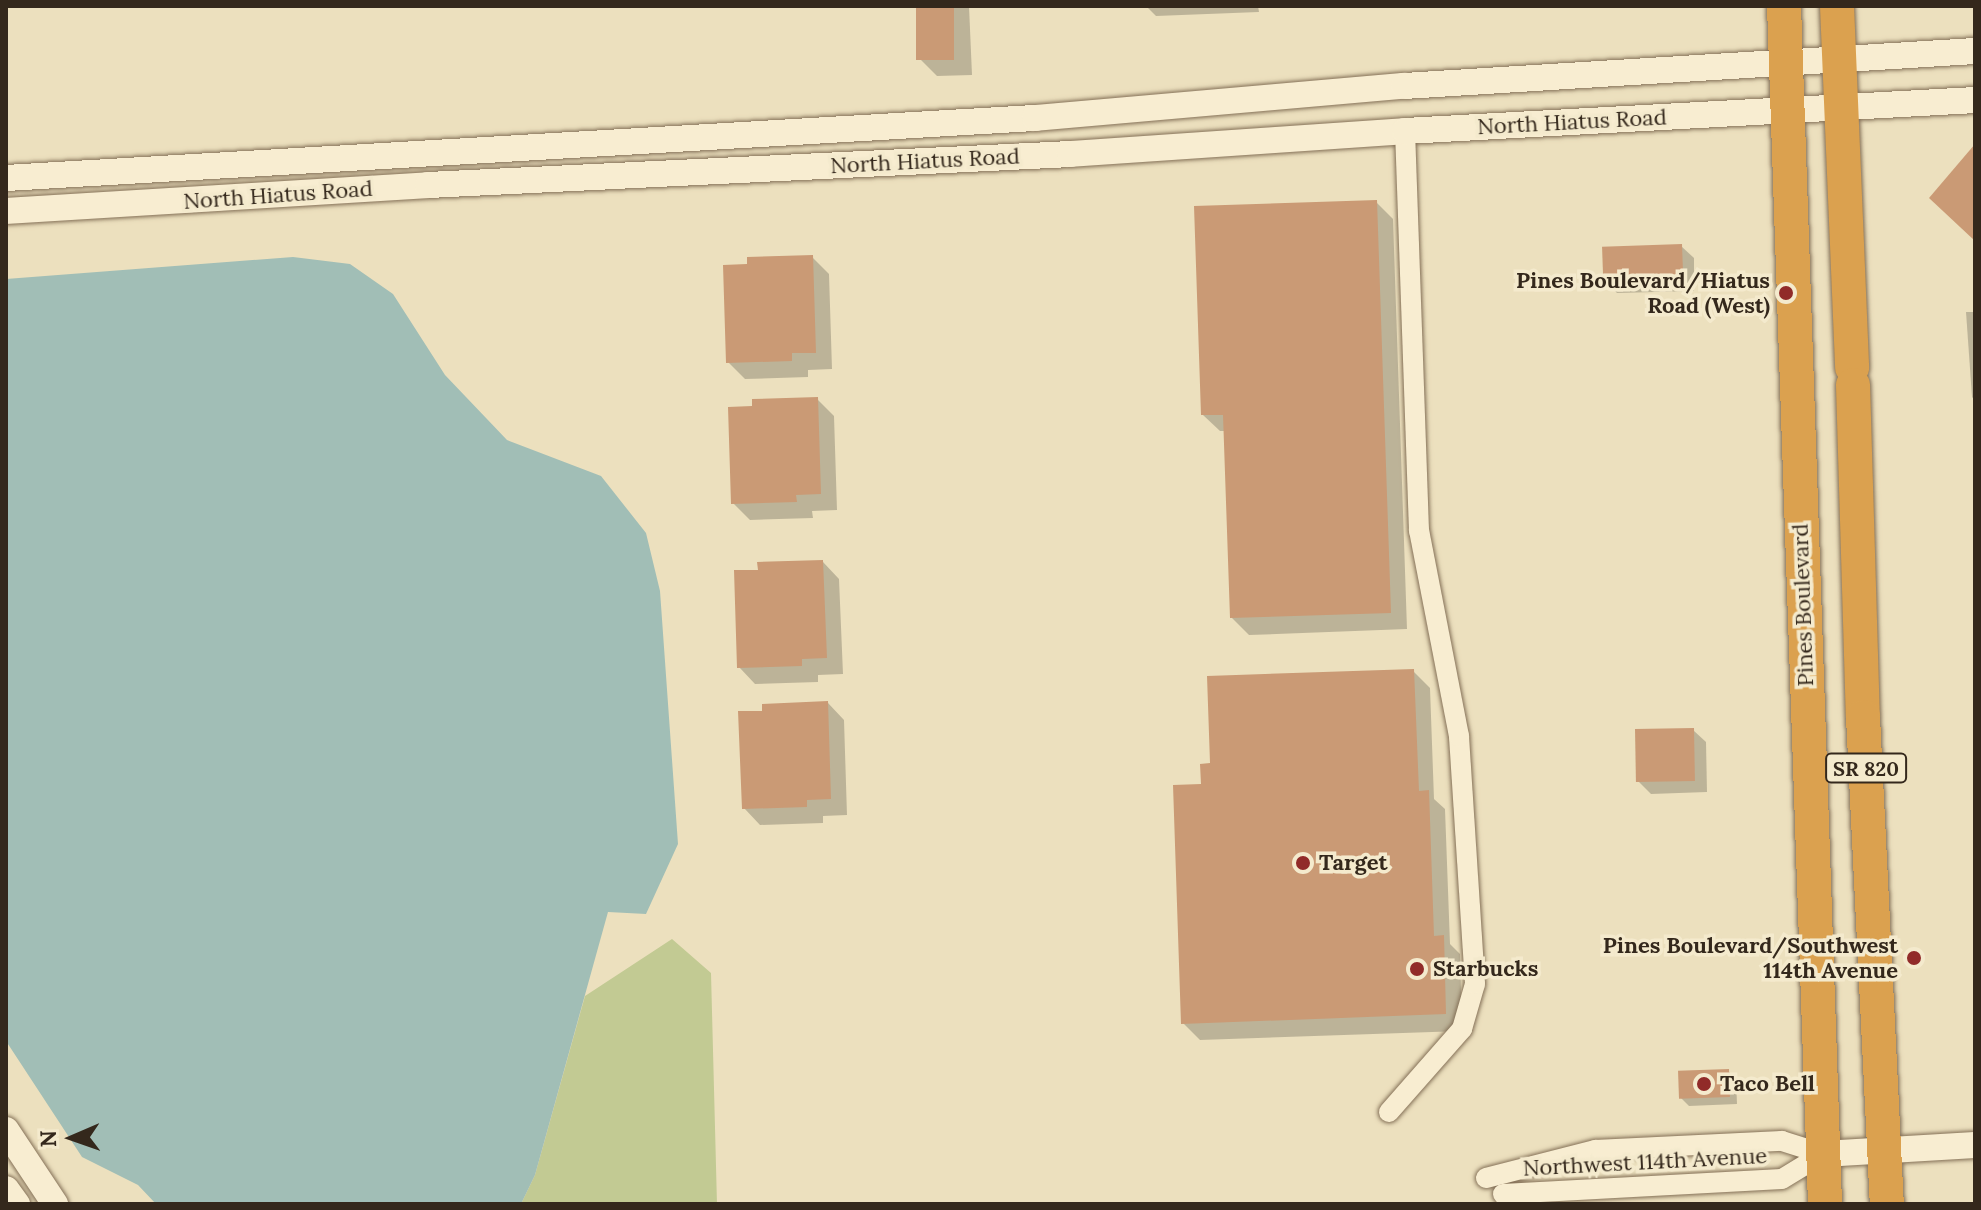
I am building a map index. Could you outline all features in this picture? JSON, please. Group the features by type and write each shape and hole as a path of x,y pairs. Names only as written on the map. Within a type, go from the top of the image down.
{"highway":[{"name":"Pines Boulevard","path":"1784,6 1825,1204"},
{"name":"SR 820","path":"1837,6 1844,108 1863,717 1887,1204"}],"main road":[{"name":"North Hiatus Road","path":"6,178 1035,118 1404,86 1787,65 1975,51"},
{"name":"North Hiatus Road","path":"6,211 428,185 1070,154 1405,131 1975,100"},
{"path":"139,204 154,193 307,180 322,175 343,156"},
{"path":"6,1130 55,1204"},
{"path":"1823,1154 1975,1145"},
{"path":"6,1189 17,1204"}],"street":[{"path":"1389,1112 1462,1029 1475,984 1459,736 1419,531 1405,131"},
{"name":"Northwest 114th Avenue","path":"1486,1178 1595,1150 1782,1141 1823,1154"},
{"name":"Northwest 114th Avenue","path":"1503,1194 1782,1179 1823,1154"}],"green space":[{"path":"672,939 711,973 717,1204 521,1204 535,1175 585,996"}],"water":[{"path":"293,257 350,264 393,294 445,375 507,440 601,476 646,533 660,591 678,844 646,914 608,912 535,1175 521,1204 156,1204 138,1185 82,1157 6,1041 6,279"}],"building":[{"path":"916,6 954,6 954,60 916,60"},
{"path":"1975,144 1975,241 1929,198"},
{"path":"1377,200 1391,613 1230,618 1223,415 1201,415 1194,206"},
{"path":"1682,244 1683,279 1603,282 1602,247"},
{"path":"813,255 816,353 792,353 792,361 726,363 723,265 747,264 747,257"},
{"path":"818,397 821,494 796,495 797,502 731,504 728,407 752,406 752,399"},
{"path":"823,560 827,658 802,659 802,666 737,668 734,570 758,570 757,562"},
{"name":"Target","path":"1414,669 1419,791 1429,790 1434,936 1444,935 1446,1014 1181,1024 1173,785 1201,784 1200,764 1210,763 1207,676"},
{"path":"828,701 831,799 807,800 807,807 742,809 738,711 762,711 762,704"},
{"path":"1694,728 1695,781 1636,782 1635,729"},
{"name":"Taco Bell","path":"1729,1069 1730,1097 1679,1099 1678,1071"}],"place":[{"name":"Pines Boulevard/Hiatus Road (West)","path":"1786,293"},
{"name":"Target","path":"1303,863"},
{"name":"Pines Boulevard/Southwest 114th Avenue","path":"1914,958"},
{"name":"Starbucks","path":"1417,969"},
{"name":"Taco Bell","path":"1704,1084"}]}
